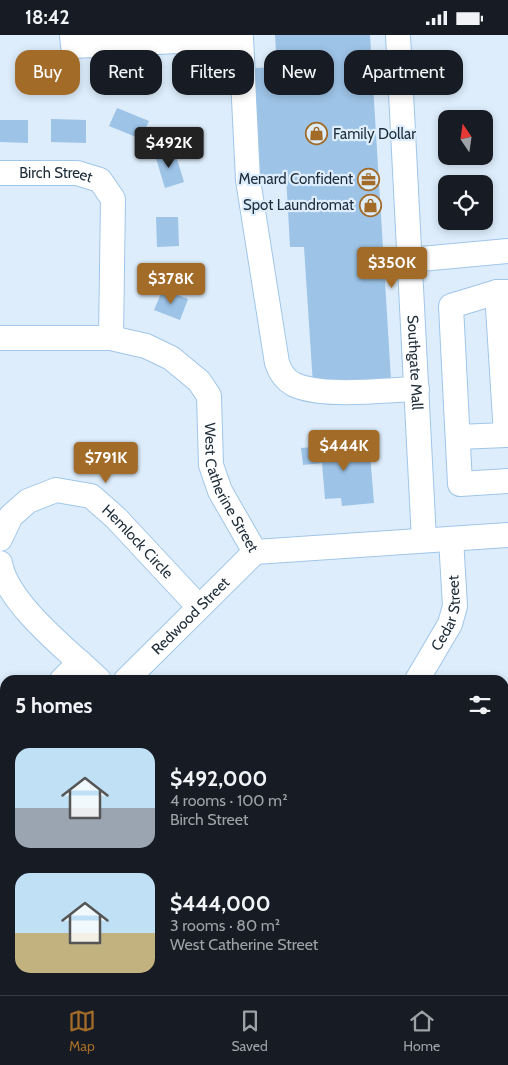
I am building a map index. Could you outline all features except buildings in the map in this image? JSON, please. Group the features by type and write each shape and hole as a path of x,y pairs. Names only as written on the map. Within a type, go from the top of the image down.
{"street":[{"path":"72,35 73,46 241,38 248,179 277,363 280,371 284,378 293,384 315,391 416,389"},
{"name":"Southgate Mall","path":"398,35 424,540"},
{"name":"Birch Street","path":"0,173 77,173 100,180 113,199 111,339"},
{"path":"410,260 508,251"},
{"path":"412,309 451,306 503,292 507,435 458,437"},
{"path":"451,306 460,485 508,481"},
{"name":"West Catherine Street","path":"0,338 111,339 146,346 171,358 199,381 209,396 211,465 220,491 255,552 508,535"},
{"name":"Hemlock Circle","path":"0,539 11,515 28,501 56,489 91,497 116,519 199,607"},
{"name":"Cedar Street","path":"420,675 450,623 455,606 451,539"},
{"name":"Redwood Street","path":"131,675 255,552"},
{"path":"0,563 1,570 12,592 31,615 94,675"},
{"path":"67,675 80,662"}],"place":[{"name":"Family Dollar","path":"317,134"},
{"name":"Menard Confident","path":"369,179"},
{"name":"Spot Laundromat","path":"370,205"}]}
